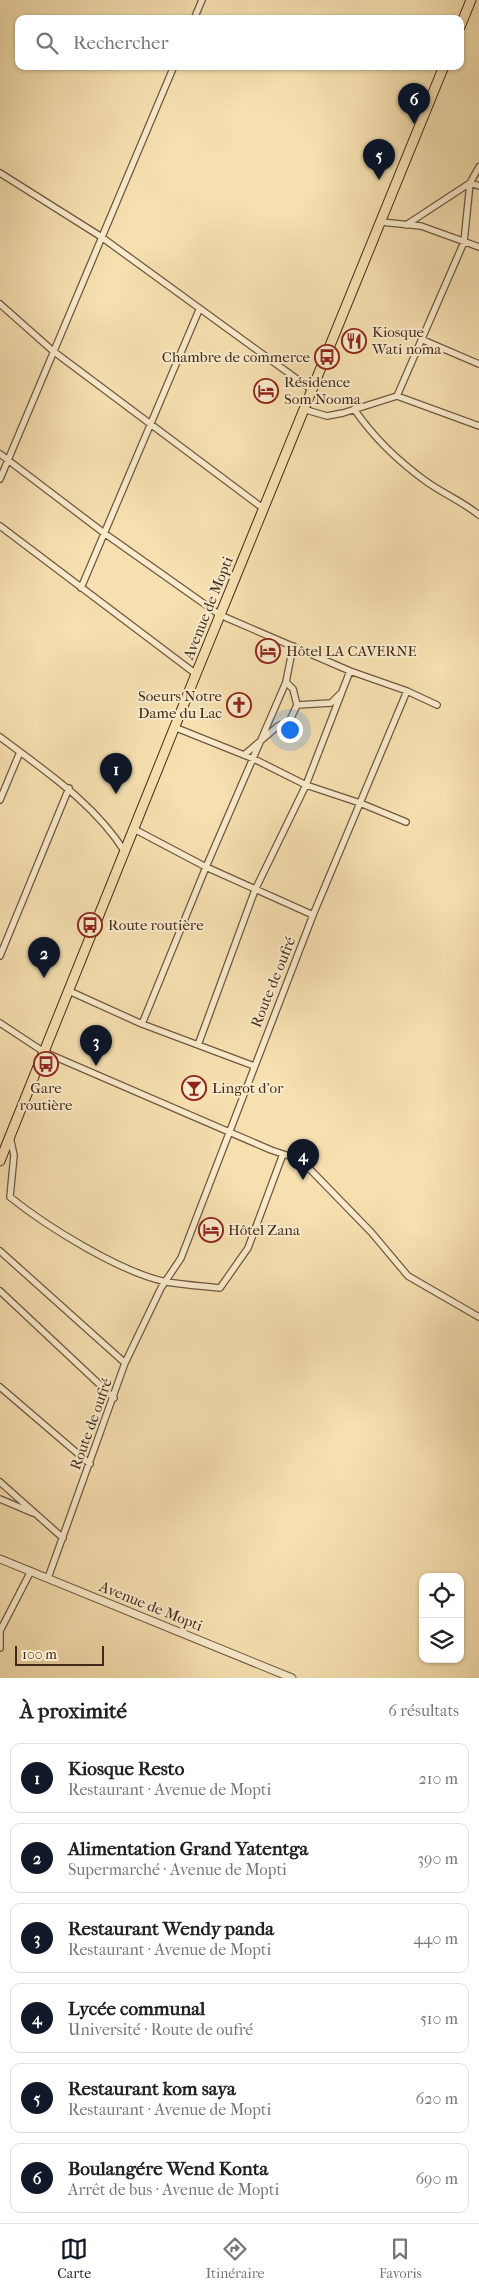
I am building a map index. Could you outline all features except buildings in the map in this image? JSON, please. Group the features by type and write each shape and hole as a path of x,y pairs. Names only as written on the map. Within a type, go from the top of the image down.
{"main road":[{"path":"464,17 471,0"},
{"name":"Avenue de Mopti","path":"0,1161 174,727 442,70"}],"street":[{"path":"196,15 202,0"},
{"path":"0,479 100,236 172,70"},
{"path":"397,396 423,340 464,242 470,183 479,167"},
{"path":"0,173 100,236 199,310 312,390"},
{"path":"406,225 470,183"},
{"path":"470,183 479,186"},
{"path":"381,222 421,226 479,247"},
{"path":"0,304 53,351 264,509"},
{"path":"81,588 199,310"},
{"path":"423,340 479,364"},
{"path":"303,409 327,416 354,410 397,396 479,426"},
{"path":"354,410 387,450 427,482 479,515"},
{"path":"0,454 104,533 220,615 350,671 407,691 437,705"},
{"path":"0,526 196,674"},
{"path":"142,1024 206,867 262,742 286,682 293,646"},
{"path":"198,1045 255,890 306,785 350,671"},
{"path":"244,755 262,742 278,726 290,720 298,705 293,688 286,682"},
{"name":"Route de oufré","path":"48,1578 125,1363 165,1282 181,1258 314,915 407,691"},
{"path":"298,705 331,703 342,692"},
{"path":"174,727 254,759 306,785 360,803 406,822"},
{"path":"0,737 69,788 111,831 124,852"},
{"path":"0,800 20,752"},
{"path":"0,956 69,788"},
{"path":"134,829 206,867 314,915"},
{"path":"69,992 142,1024 254,1066"},
{"path":"0,1023 44,1052 229,1132 301,1160 371,1232 408,1276 479,1317"},
{"path":"10,1136 14,1155 10,1197 44,1223 122,1266 165,1282 220,1288 248,1248 283,1154"},
{"path":"0,1251 125,1363"},
{"path":"0,1291 114,1398"},
{"path":"0,1387 90,1464"},
{"path":"0,1482 63,1538"},
{"path":"0,1499 37,1515"},
{"name":"Avenue de Mopti","path":"0,1559 292,1678"},
{"path":"0,1648 0,1631 31,1571"}],"place":[{"name":"Boulangére Wend Konta","path":"414,124"},
{"name":"Restaurant kom saya","path":"379,180"},
{"name":"Kiosque Wati noma","path":"354,341"},
{"name":"Chambre de commerce","path":"327,357"},
{"name":"Résidence Som Nooma","path":"266,391"},
{"name":"Hôtel LA CAVERNE","path":"268,651"},
{"name":"Soeurs Notre Dame du Lac","path":"239,705"},
{"name":"Kiosque Resto","path":"116,794"},
{"name":"Route routière","path":"90,925"},
{"name":"Alimentation Grand Yatentga","path":"44,978"},
{"name":"Gare routière","path":"46,1064"},
{"name":"Restaurant Wendy panda","path":"96,1066"},
{"name":"Lingot d'or","path":"194,1088"},
{"name":"Lycée communal","path":"303,1180"},
{"name":"Hôtel Zana","path":"211,1230"}]}
